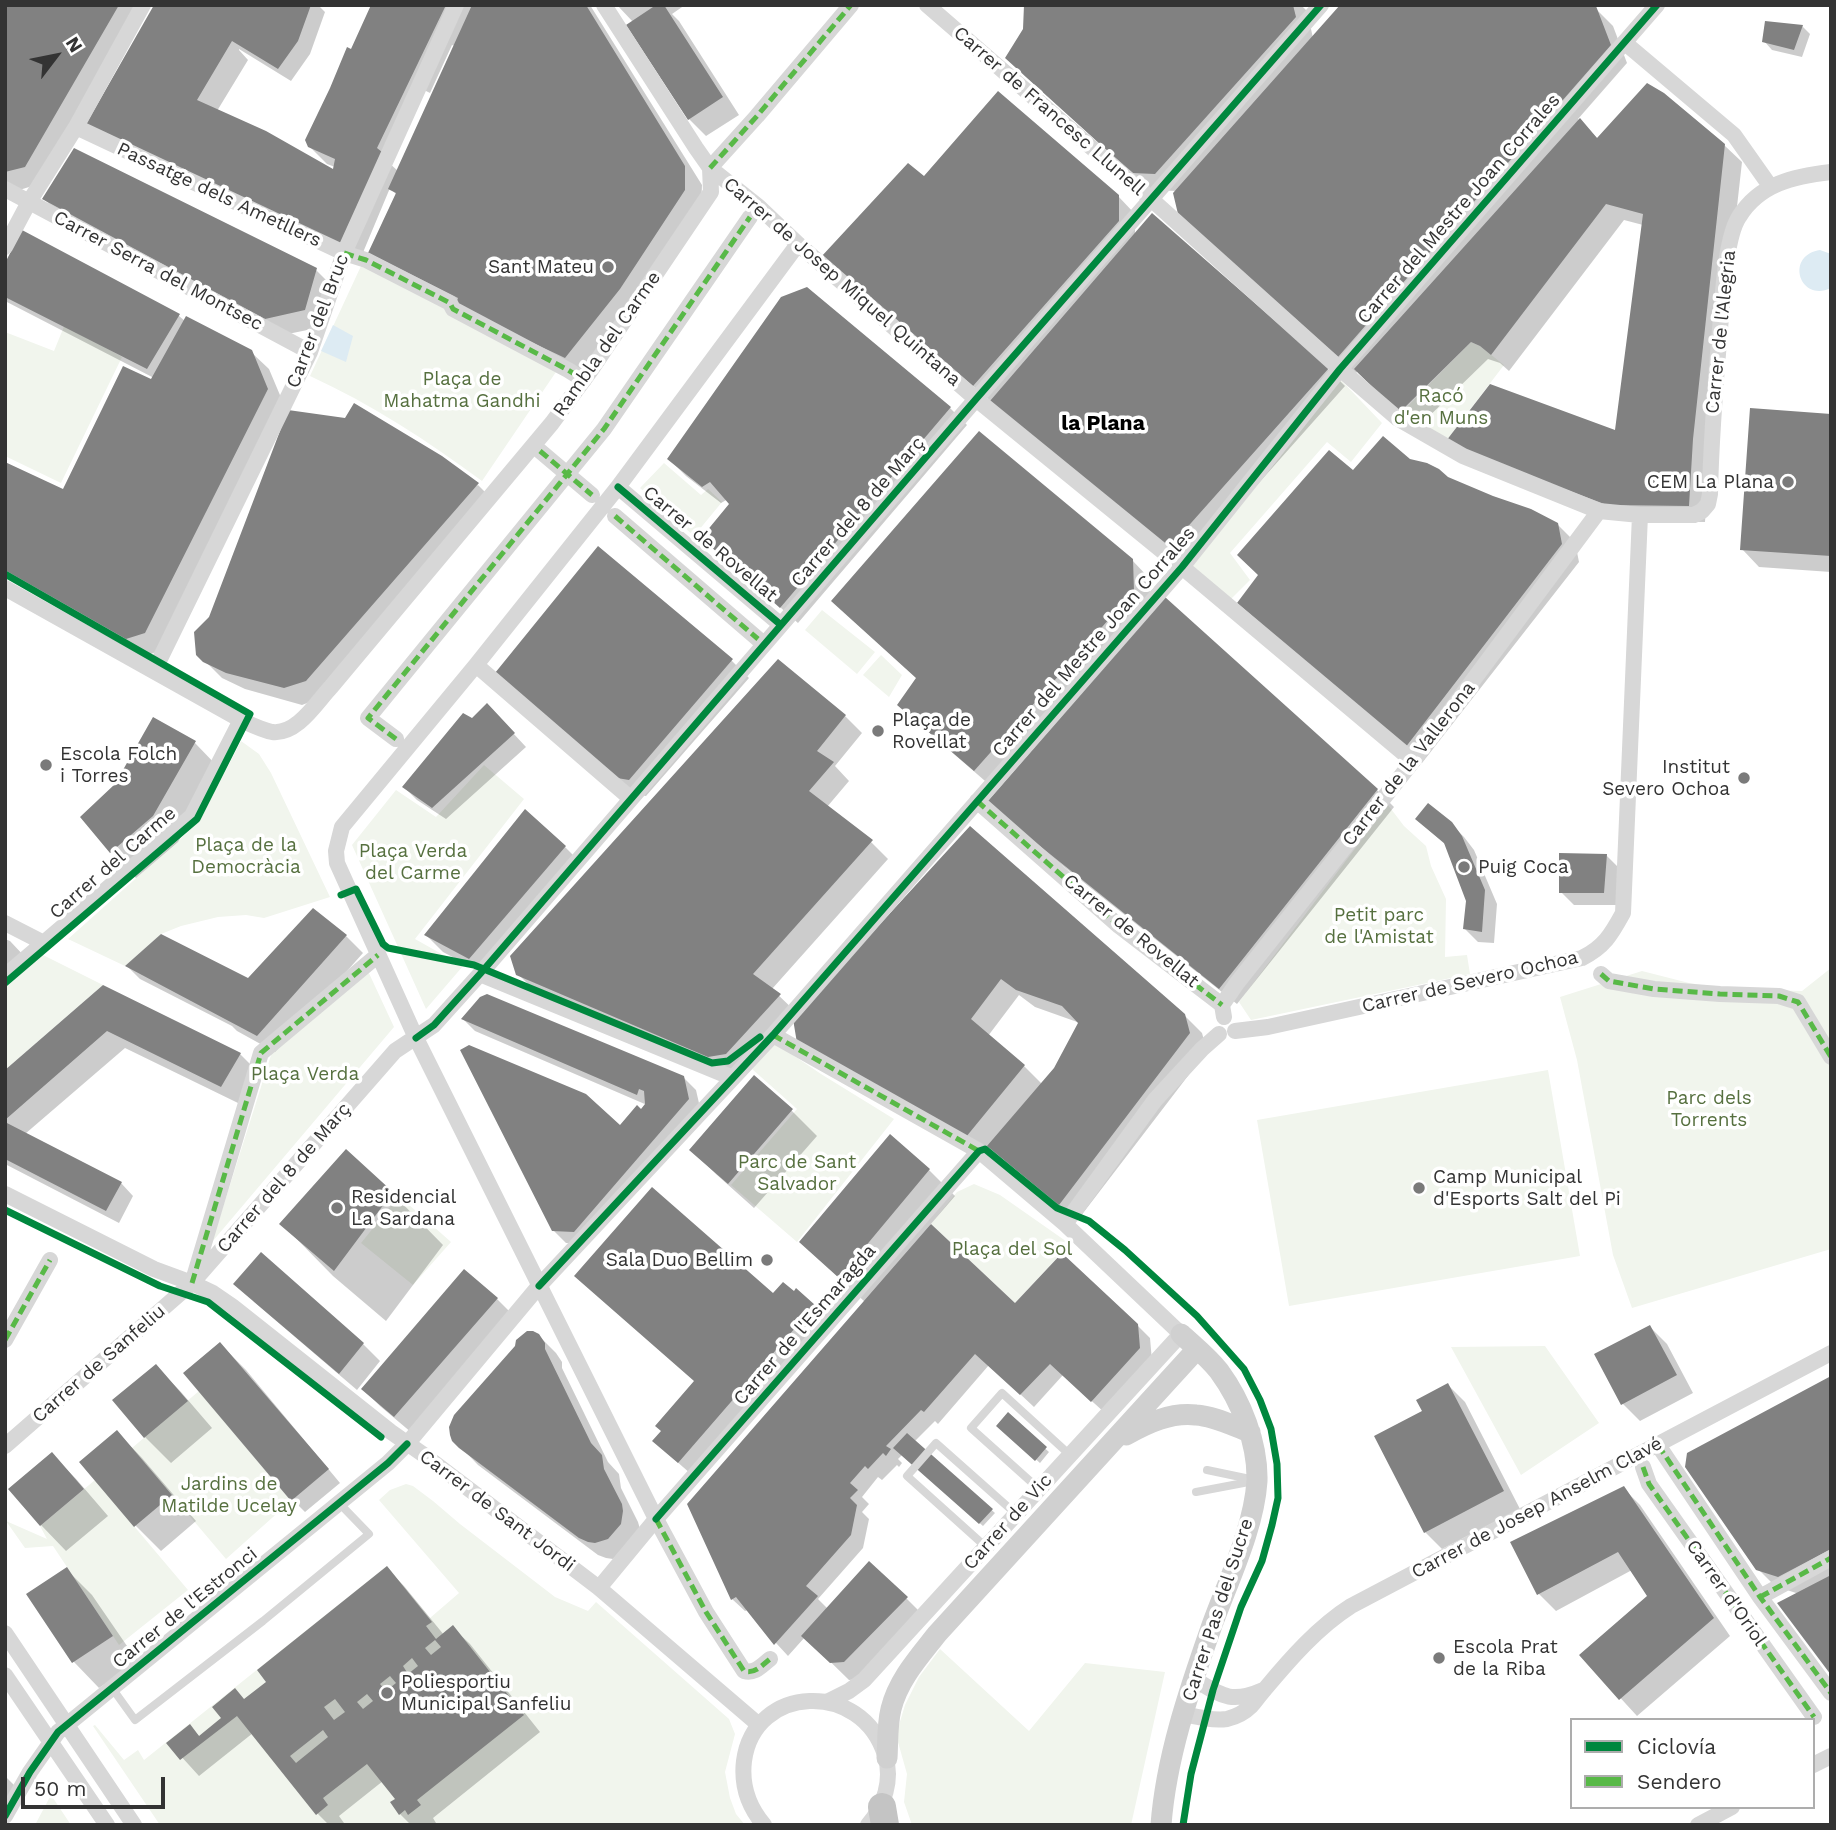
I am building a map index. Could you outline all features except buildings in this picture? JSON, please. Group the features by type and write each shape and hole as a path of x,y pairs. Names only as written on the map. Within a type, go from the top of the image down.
{"street":[{"path":"5,247 29,202 76,127 143,5"},
{"name":"Carrer del Bruc","path":"154,671 310,352 344,253 456,5"},
{"name":"Carrer de Josep Miquel Quintana","path":"604,5 710,167 976,399 1413,761"},
{"path":"710,167 852,5"},
{"name":"Carrer de Francesc Llunell","path":"927,5 1151,199 1397,418 1463,456 1600,511 1640,516 1694,515 1702,511"},
{"name":"Carrer del 8 de Març","path":"192,1283 395,1051 434,1025 480,974 976,399 1321,5"},
{"name":"Carrer del Mestre Joan Corrales","path":"407,1444 539,1286 773,1035 1182,567 1340,369 1657,5"},
{"path":"1625,43 1734,135 1770,186"},
{"name":"Passatge dels Ametllers","path":"76,127 344,253 366,260 450,303 453,309 584,380"},
{"name":"Rambla del Carme","path":"241,720 270,732 282,732 304,718 331,687 519,463 584,380 711,192 710,167"},
{"name":"Carrer de l'Alegria","path":"1702,511 1708,504 1710,494 1712,424 1724,282 1737,220 1757,195 1770,186 1788,179 1831,172"},
{"name":"Carrer Serra del Montsec","path":"5,189 310,352"},
{"path":"396,739 369,718 604,429 750,217"},
{"path":"769,1659 750,1673 744,1671 706,1612 656,1519 416,1038 337,863 336,851 342,827 618,487 798,244"},
{"path":"540,451 592,495"},
{"name":"Carrer de Rovellat","path":"618,487 781,625"},
{"name":"Carrer de la Vallerona","path":"1219,1034 1216,1025 1243,976 1413,761 1600,511"},
{"name":"Carrer de Rovellat","path":"615,516 758,639"},
{"name":"Carrer de Severo Ochoa","path":"1219,1034 1228,1037 1236,1031 1268,1027 1582,958 1595,951 1611,936 1623,914 1640,516"},
{"path":"5,588 241,720"},
{"path":"476,665 630,798"},
{"name":"Carrer del Carme","path":"5,976 192,816 241,720"},
{"name":"Carrer de Rovellat","path":"977,801 1119,926 1223,1011 1233,1020 1236,1031"},
{"path":"5,923 44,943"},
{"path":"192,1283 261,1053 378,955"},
{"path":"480,974 733,1078"},
{"path":"1601,974 1609,981 1654,989 1779,996 1798,1002 1830,1055"},
{"path":"1065,1224 1155,1100 1211,1039 1219,1034"},
{"path":"773,1035 979,1151 1065,1224 1181,1334"},
{"name":"Carrer de l'Esmaragda","path":"656,1519 979,1151"},
{"name":"Carrer de Sant Jordi","path":"5,1194 154,1269 213,1293 232,1306 407,1444 599,1588 759,1725"},
{"path":"5,1340 50,1260"},
{"name":"Carrer de Sanfeliu","path":"5,1446 192,1283"},
{"name":"Carrer Pas del Sucre","path":"1161,1825 1163,1800 1173,1753 1194,1679 1242,1545 1256,1480 1250,1432 1232,1391 1218,1371 1181,1334"},
{"name":"Carrer de Vic","path":"829,1702 864,1680 1181,1334"},
{"name":"Carrer de Vic","path":"887,1758 891,1709 913,1664 937,1634 1197,1349"},
{"name":"Carrer de Josep Anselm Clavé","path":"1184,1714 1228,1718 1246,1710 1323,1627 1351,1606 1831,1353"},
{"name":"Carrer de Vic","path":"1112,1442 1152,1421 1176,1415 1196,1415 1250,1432"},
{"name":"Carrer de l'Estronci","path":"5,1816 30,1772 58,1732 388,1463 407,1444"},
{"name":"Carrer d'Oriol","path":"1658,1445 1760,1597 1831,1693"},
{"name":"Carrer d'Oriol","path":"1643,1467 1649,1484 1814,1717"},
{"path":"599,1588 656,1519"},
{"path":"1760,1597 1831,1558"},
{"path":"5,1633 134,1825"},
{"path":"5,1675 107,1825"},
{"path":"1194,1679 1226,1697 1238,1699 1263,1690"},
{"path":"764,1825 753,1812 743,1773 751,1737 769,1716 786,1706 808,1701 829,1702 849,1708 866,1721 879,1738 887,1758 887,1780 878,1819"},
{"path":"1815,1764 1831,1756"},
{"path":"1698,1825 1728,1809"}],"lane":[{"path":"1038,1489 971,1428 1002,1393 1070,1455"},
{"path":"986,1547 906,1476 936,1443 1016,1514"},
{"path":"1206,1470 1256,1480"},
{"path":"1195,1492 1256,1480"},
{"path":"112,1688 135,1720 263,1621 369,1534 339,1503"}],"green space":[{"name":"Plaça de Mahatma Gandhi","path":"361,266 447,307 558,369 482,481 399,424 310,376"},
{"path":"65,324 122,357 61,483 5,456 5,332 54,351"},
{"name":"Racó d'en Muns","path":"1471,342 1504,365 1446,441 1402,412"},
{"path":"1341,380 1382,423 1351,462 1327,442 1230,553 1250,580 1228,602 1187,566"},
{"path":"664,463 701,495 708,489 722,502 694,536 640,488"},
{"path":"822,610 875,652 857,674 805,630"},
{"path":"881,655 902,675 889,697 863,675"},
{"name":"Plaça de la Democràcia","path":"241,741 259,754 271,773 330,897 264,918 246,915 218,917 181,926 161,934 125,966 68,939 199,822"},
{"name":"Plaça Verda del Carme","path":"484,765 524,799 415,939 463,966 426,1009 352,845 396,790 436,817"},
{"name":"Petit parc de l'Amistat","path":"1388,805 1404,826 1426,846 1431,866 1446,899 1445,957 1467,955 1470,974 1251,1020 1239,1002"},
{"path":"43,955 103,985 5,1070 5,988"},
{"name":"Parc dels Torrents","path":"1831,968 1831,1249 1632,1308 1613,1255 1577,1060 1560,997 1642,971 1726,989 1802,991"},
{"name":"Plaça Verda","path":"367,969 394,1027 212,1242 272,1052"},
{"name":"Parc de Sant Salvador","path":"775,1043 894,1119 797,1242 731,1185 797,1109 752,1069"},
{"name":"Camp Municipal d'Esports Salt del Pi","path":"1548,1070 1580,1256 1289,1306 1257,1120"},
{"name":"Plaça del Sol","path":"974,1184 1000,1195 1070,1244 1015,1303 931,1224 957,1192"},
{"path":"399,1196 451,1242 413,1285 361,1243"},
{"path":"1545,1346 1599,1423 1521,1475 1451,1347"},
{"name":"Jardins de Matilde Ucelay","path":"199,1391 291,1501 226,1559 132,1448"},
{"path":"95,1480 188,1590 119,1645 53,1546 25,1548 6,1521 47,1539 40,1526"},
{"name":"Poliesportiu Municipal Sanfeliu","path":"406,1484 433,1501 555,1597 588,1611 596,1602 729,1719 735,1734 725,1772 736,1814 745,1825 160,1825 93,1726 95,1725 124,1760 138,1750 144,1760 387,1566 430,1618 459,1593 379,1500 390,1490"},
{"path":"940,1649 1029,1731 1085,1663 1165,1672 1131,1825 912,1825 904,1802 907,1774 896,1735 905,1705 919,1677"},
{"path":"51,1795 71,1825 35,1825"}],"shaded area":[{"path":"1820,250 1831,254 1831,288 1820,291 1804,284 1800,268 1802,260"},
{"path":"333,325 353,336 346,362 321,351"}],"marked path":[{"path":"710,168 851,5"},
{"path":"396,739 368,718 604,429 750,217"},
{"path":"344,253 366,260 450,303 453,309 584,380"},
{"path":"540,451 592,495"},
{"path":"615,516 758,639"},
{"path":"977,801 1119,926 1222,1005"},
{"path":"192,1283 261,1053 378,955"},
{"path":"1601,974 1609,981 1654,989 1779,996 1798,1002 1831,1057"},
{"path":"773,1035 979,1151"},
{"path":"5,1340 50,1260"},
{"path":"1658,1445 1760,1597 1831,1693"},
{"path":"1643,1467 1649,1484 1814,1717"},
{"path":"656,1519 706,1612 744,1671 755,1670 770,1659"},
{"path":"1760,1597 1831,1558"}],"cycle path":[{"path":"416,1038 434,1025 480,974 976,399 1321,5"},
{"path":"539,1286 773,1035 1182,567 1340,369 1657,5"},
{"path":"618,487 781,625"},
{"path":"5,574 250,714 197,819 5,983"},
{"path":"341,895 356,889 383,944 388,948 474,965 712,1063 728,1061 760,1037"},
{"path":"656,1519 979,1151 985,1149 1057,1208 1089,1221 1197,1316 1244,1369 1271,1429 1277,1464 1278,1498 1262,1561 1241,1607 1213,1690 1191,1774 1183,1825"},
{"path":"5,1210 160,1286 208,1302 381,1437"},
{"path":"5,1816 30,1772 58,1732 388,1463 407,1444"}],"place":[{"name":"Sant Mateu","path":"608,267"},
{"name":"CEM La Plana","path":"1788,482"},
{"name":"Plaça de Rovellat","path":"878,731"},
{"name":"Escola Folch i Torres","path":"46,765"},
{"name":"Institut Severo Ochoa","path":"1744,778"},
{"name":"Puig Coca","path":"1464,867"},
{"name":"Camp Municipal d'Esports Salt del Pi","path":"1419,1188"},
{"name":"Residencial La Sardana","path":"337,1208"},
{"name":"Sala Duo Bellim","path":"767,1260"},
{"name":"Escola Prat de la Riba","path":"1439,1658"},
{"name":"Poliesportiu Municipal Sanfeliu","path":"387,1693"}],"district":[{"name":"la Plana","path":"1103,424"}]}
